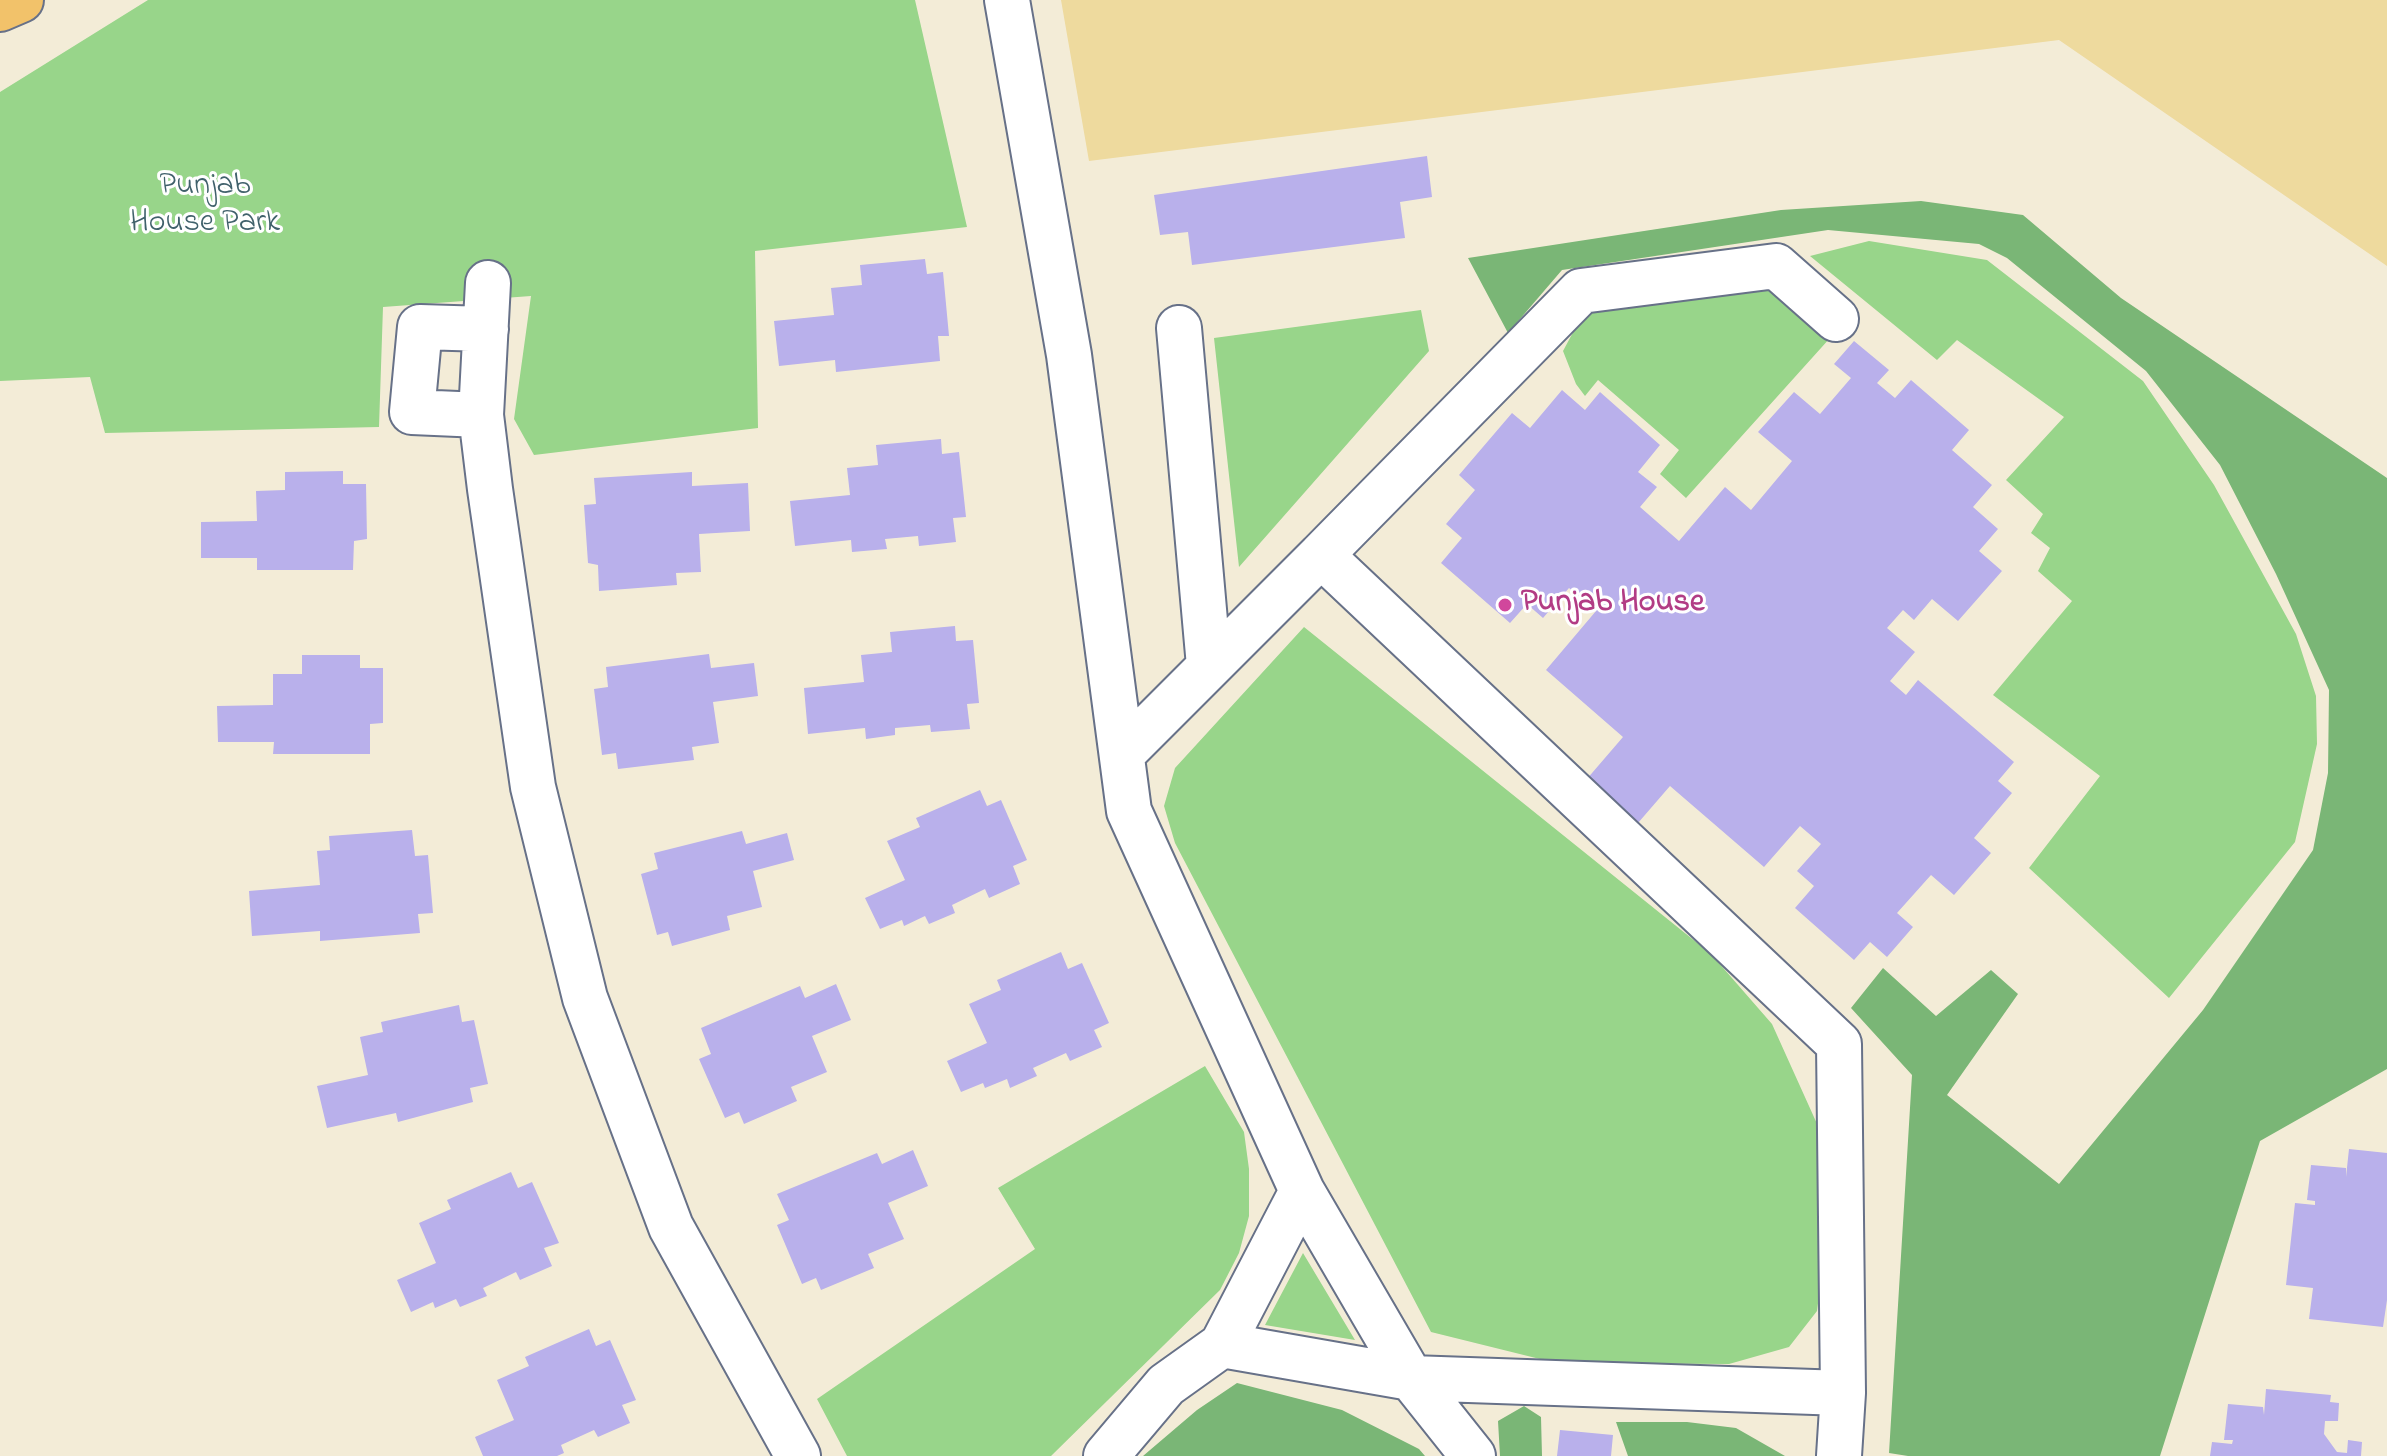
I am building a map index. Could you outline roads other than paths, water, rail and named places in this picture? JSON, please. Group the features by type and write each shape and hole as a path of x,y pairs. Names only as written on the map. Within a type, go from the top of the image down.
{"main road":[{"path":"0,9 21,0"}],"street":[{"path":"1007,0 1069,355 1129,811 1302,1191 1411,1378 1473,1456"},
{"path":"1122,754 1581,291 1776,266 1836,319"},
{"path":"488,283 481,415 533,787 585,998 671,1227 798,1456"},
{"path":"481,415 412,412 420,327 486,329"},
{"path":"1179,328 1209,666"},
{"path":"1321,555 1839,1044 1843,1393 1839,1456"},
{"path":"1106,1456 1166,1385 1222,1345 1302,1191"},
{"path":"1222,1345 1411,1378 1843,1393"}],"place":[{"name":"Punjab House","path":"1505,605"}],"park label":[{"name":"Punjab House Park","path":"205,206"}]}
